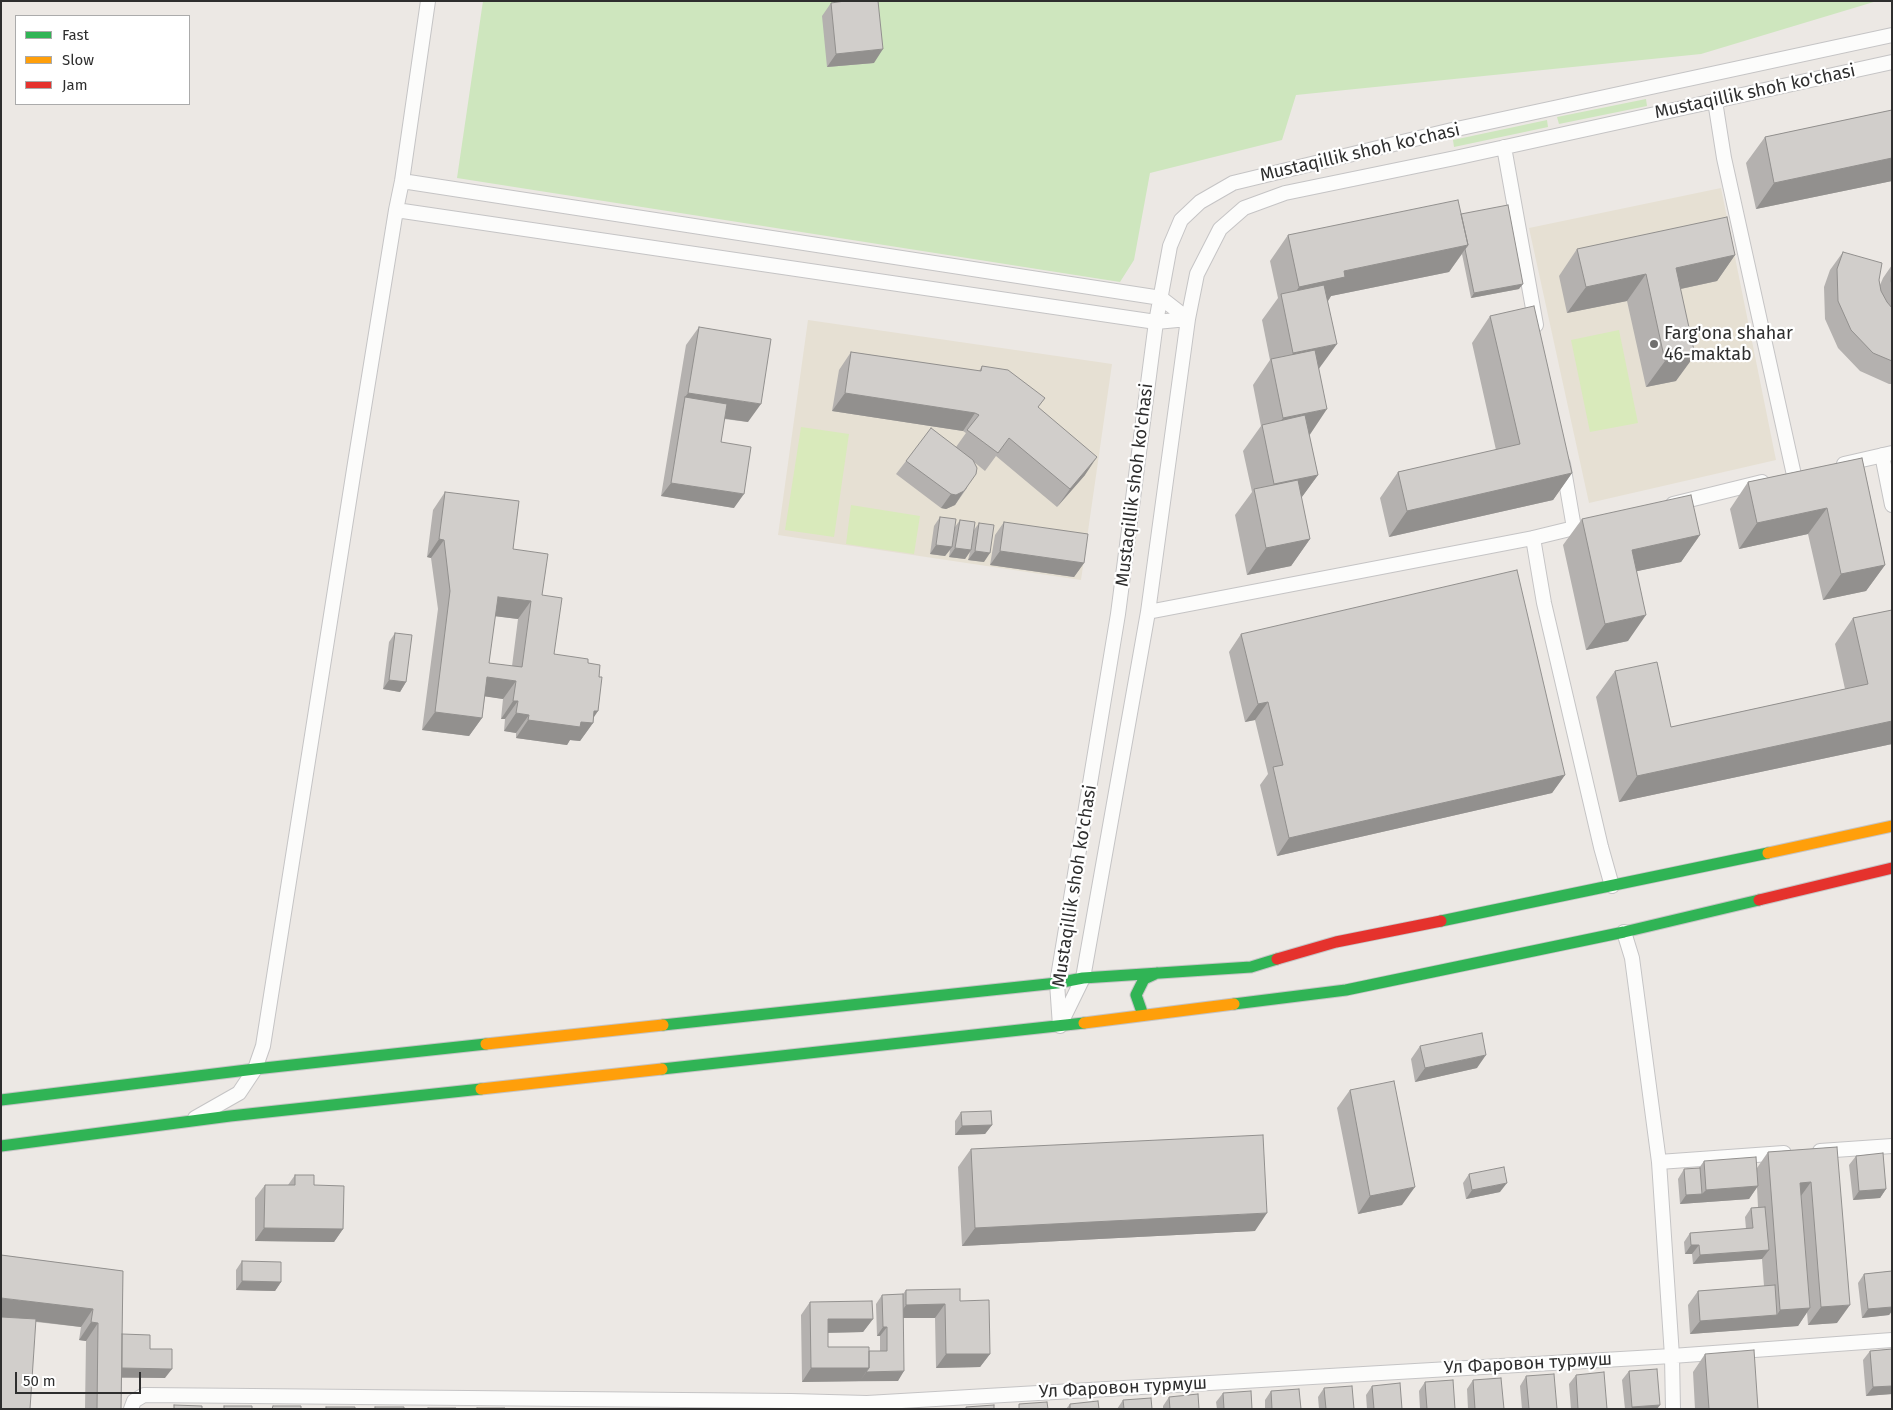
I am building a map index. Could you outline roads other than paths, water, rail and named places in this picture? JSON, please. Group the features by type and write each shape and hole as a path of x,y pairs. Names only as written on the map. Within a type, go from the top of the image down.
{"street":[{"path":"188,1121 238,1093 255,1069 263,1046 402,181 428,1"},
{"name":"Mustaqillik shoh ko'chasi","path":"1060,1026 1057,983 1118,614 1156,322 1170,246 1181,220 1200,202 1233,183 1452,130 1892,35"},
{"name":"Mustaqillik shoh ko'chasi","path":"1060,1026 1083,978 1148,612 1188,319 1197,274 1220,229 1244,208 1285,193 1892,62"},
{"path":"1715,101 1784,477"},
{"path":"1504,147 1538,335"},
{"path":"402,181 1160,298 1188,319"},
{"path":"396,210 1156,322 1188,319"},
{"path":"1148,612 1533,538 1579,527 1560,447"},
{"path":"1829,467 1887,454 1892,505"},
{"path":"1660,507 1811,471"},
{"path":"1533,538 1536,566 1546,612 1612,886"},
{"path":"1,1100 255,1069 1057,983 1083,978 1250,967 1336,942 1612,886 1892,826"},
{"path":"1,1146 188,1121 1060,1026 1346,990 1624,932 1892,868"},
{"path":"1624,932 1632,958 1659,1162 1672,1356 1673,1409"},
{"path":"1143,1015 1136,995 1144,979 1157,973"},
{"path":"1659,1162 1892,1146"},
{"name":"Ул Фаровон турмуш","path":"131,1409 134,1401 144,1395 781,1400 867,1406 1672,1356 1892,1340"}],"place":[{"name":"Farg'ona shahar 46-maktab","path":"1654,344"}]}
